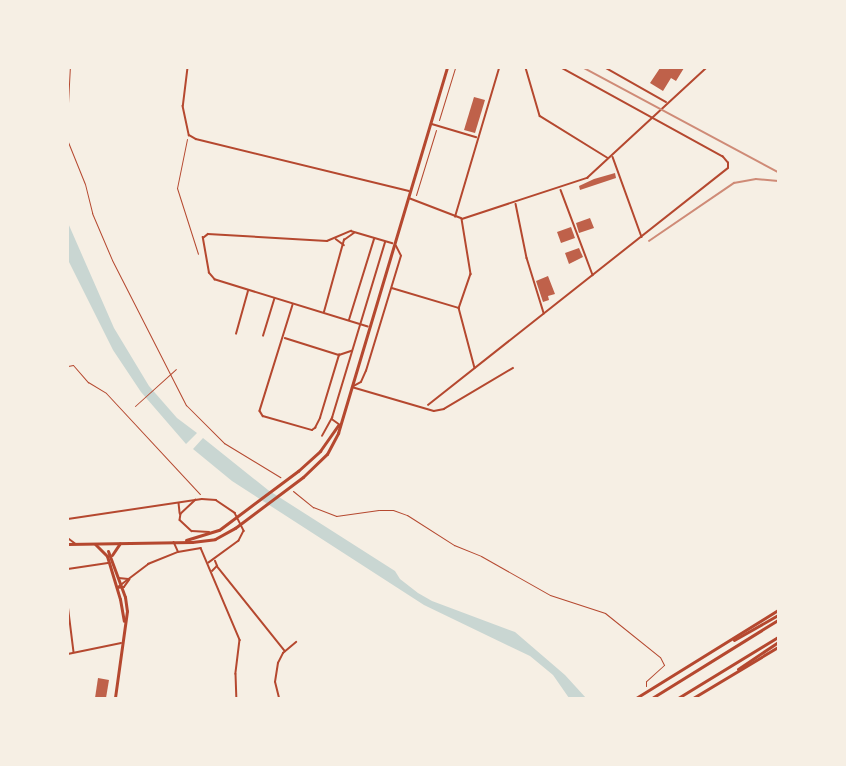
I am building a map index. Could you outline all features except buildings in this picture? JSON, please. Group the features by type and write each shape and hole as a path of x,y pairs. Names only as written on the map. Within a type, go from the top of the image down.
{"main road":[{"path":"68,544 208,541 235,528 303,477 332,447 447,68"},
{"path":"183,541 212,534 231,522 320,452 339,424"},
{"path":"108,543 108,551 119,578 124,625 115,699"},
{"path":"120,543 110,557 109,563 120,586"},
{"path":"95,544 110,557"},
{"path":"636,699 778,610"},
{"path":"721,646 778,615"},
{"path":"652,699 778,620"},
{"path":"678,699 778,637"},
{"path":"730,676 778,642"},
{"path":"693,699 778,647"}],"street":[{"path":"188,68 183,106 189,135 207,143 410,191"},
{"path":"454,215 499,68"},
{"path":"526,68 540,116 609,159"},
{"path":"428,405 726,172 728,163 723,157 561,68"},
{"path":"606,68 666,103"},
{"path":"408,198 462,219 515,204 587,178 706,68"},
{"path":"430,123 477,137"},
{"path":"613,155 642,238"},
{"path":"561,188 593,276"},
{"path":"515,204 527,258 544,314"},
{"path":"462,219 471,274 459,308 475,368"},
{"path":"351,387 361,382 366,371 392,288 401,255 394,244 349,231 324,241 208,234 203,238 210,275 215,279 369,327"},
{"path":"344,240 355,232"},
{"path":"336,237 344,240"},
{"path":"336,237 344,245"},
{"path":"349,321 374,238"},
{"path":"323,312 344,240"},
{"path":"322,436 332,418 386,242"},
{"path":"392,288 459,308"},
{"path":"236,334 248,291"},
{"path":"263,336 275,298"},
{"path":"293,304 261,414 312,430 315,428 321,418 339,355"},
{"path":"283,337 339,355 352,351"},
{"path":"351,387 434,411 444,409 513,368"},
{"path":"332,418 339,424"},
{"path":"68,519 202,499 225,504 235,513 244,527 242,537 214,561 208,563"},
{"path":"181,515 197,500"},
{"path":"179,502 182,523 192,531 206,531 212,534"},
{"path":"68,538 76,544"},
{"path":"173,541 178,552"},
{"path":"120,586 148,564 178,552 200,547 240,640 236,674 237,699"},
{"path":"214,561 285,651"},
{"path":"68,569 109,563"},
{"path":"212,571 217,566"},
{"path":"119,578 129,579"},
{"path":"120,586 129,579"},
{"path":"68,604 74,653"},
{"path":"279,699 276,669 285,651 296,642"},
{"path":"68,654 122,643"}],"path":[{"path":"68,103 69,68"},
{"path":"438,122 454,68"},
{"path":"414,201 436,128"},
{"path":"189,135 177,188 198,254"},
{"path":"68,142 90,198 92,213 161,360 168,367 176,388 190,411 224,443 269,469 284,482"},
{"path":"68,366 72,365 88,382 106,393 202,499"},
{"path":"135,406 176,369"},
{"path":"290,488 313,507 336,516 379,510 393,510 406,515 454,545 481,556 550,595 605,613 660,657 664,665 646,681 646,686"}],"shaded area":[{"path":"68,223 114,328 149,386 177,418 197,433 186,444 141,392 113,350 68,260"},
{"path":"203,438 268,490 395,571 400,579 418,593 432,601 515,632 565,675 586,698 569,698 553,675 530,656 424,605 232,481 193,449"}],"railway":[{"path":"584,68 778,172"},
{"path":"649,241 734,183 756,179 778,181"}]}
